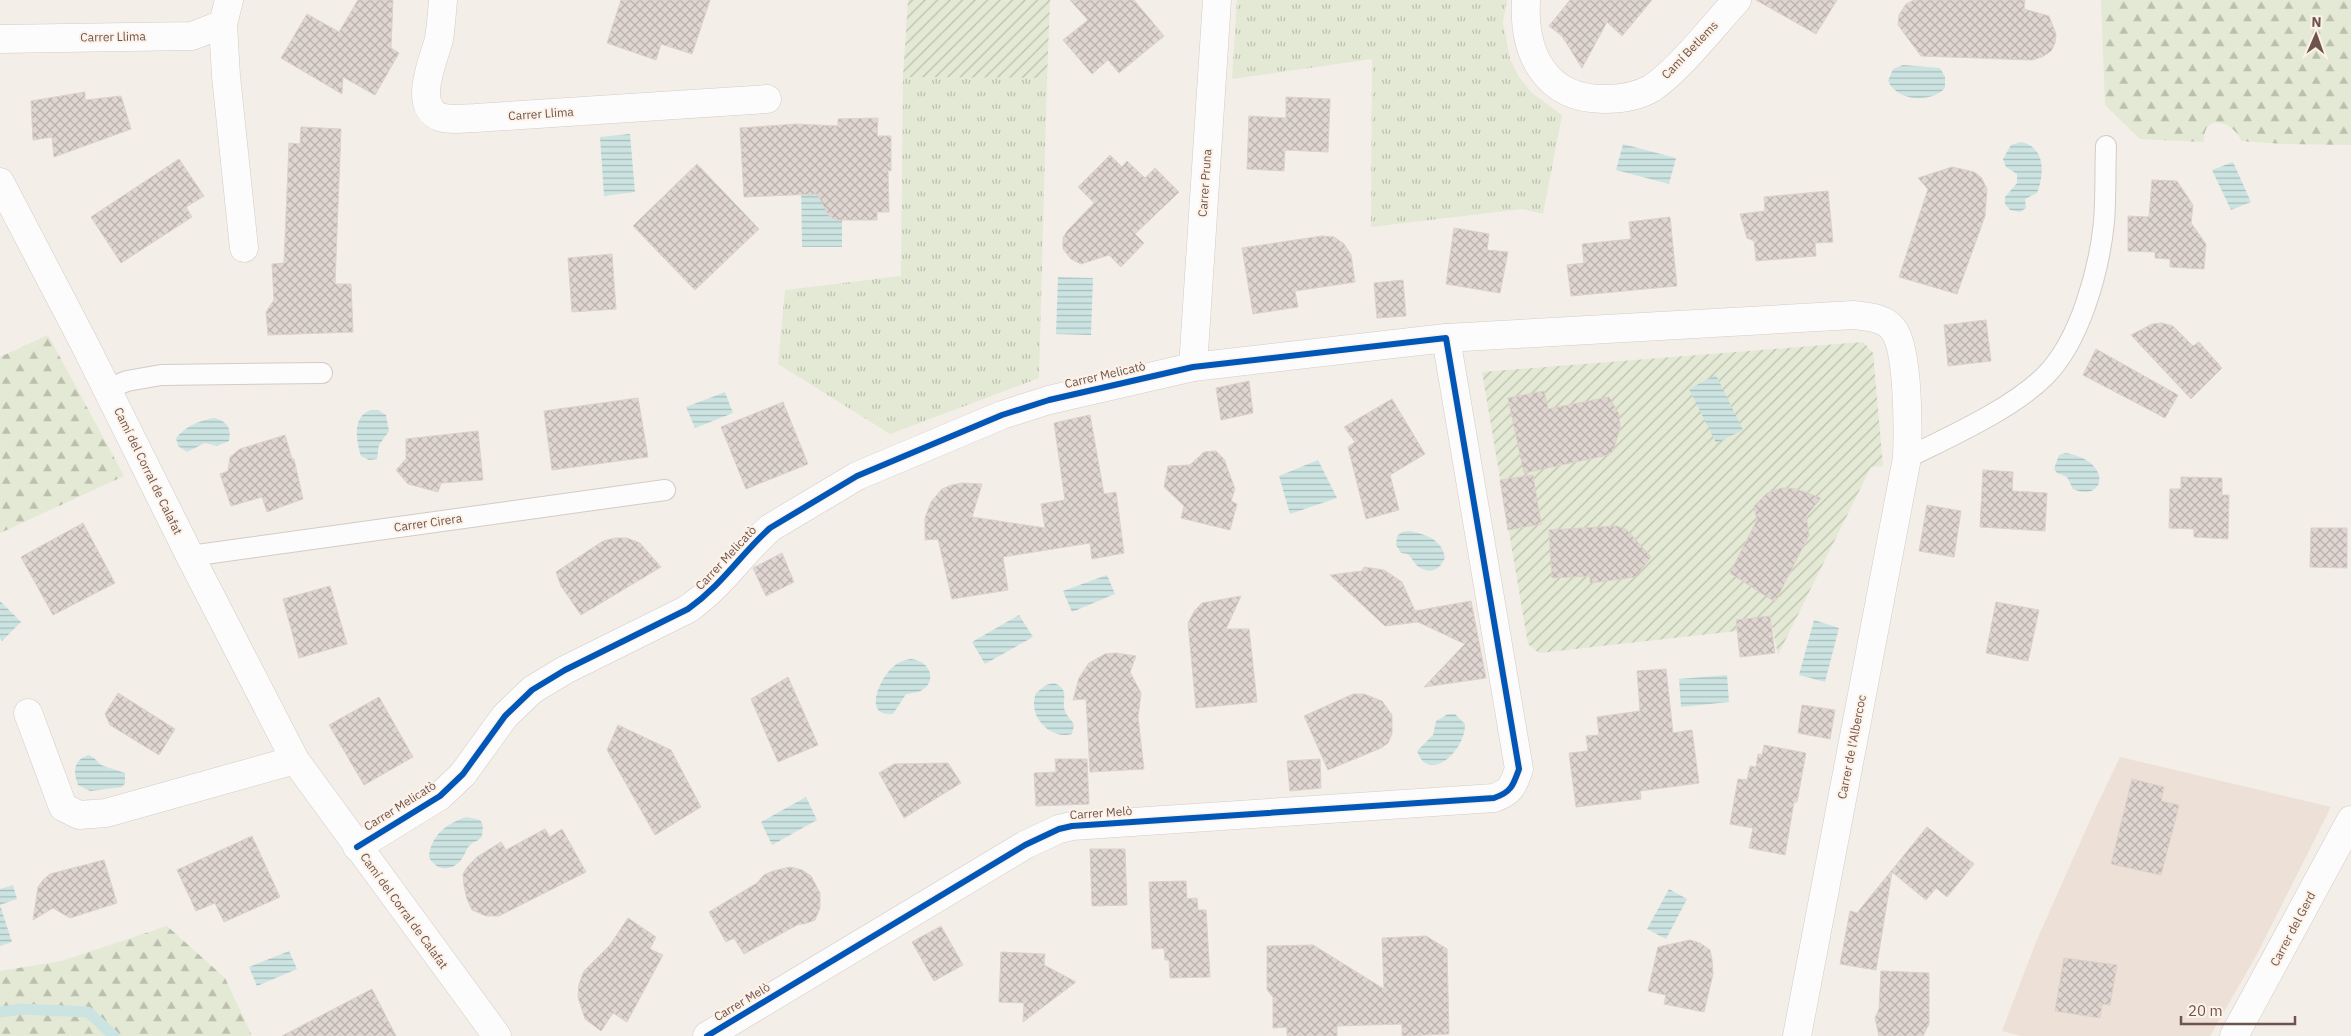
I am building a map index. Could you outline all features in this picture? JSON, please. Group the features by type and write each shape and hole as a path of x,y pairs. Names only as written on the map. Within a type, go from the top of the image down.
{"street":[{"name":"Carrer Llima","path":"443,0 438,39 426,87 426,100 432,111 440,117 476,118 767,99"},
{"name":"Carrer Pruna","path":"1193,367 1217,0"},
{"name":"Camí Betlems","path":"1526,0 1527,35 1536,63 1555,84 1578,97 1596,99 1640,94 1654,86 1677,66 1737,0"},
{"name":"Carrer Llima","path":"0,39 192,36 226,12"},
{"name":"Carrer Llima","path":"226,12 226,76 244,248"},
{"name":"Camí del Corral de Calafat","path":"0,182 107,388 190,556 295,760 497,1036"},
{"name":"Carrer de l'Albercoc","path":"1446,338 1854,315 1878,318 1893,328 1900,347 1908,420 1908,458 1797,1036"},
{"name":"Carrer Melicatò","path":"357,847 440,796 463,774 505,716 532,690 565,670 688,609 726,578 758,539 770,528 857,476 968,429 1030,406 1086,390 1193,367 1446,338"},
{"name":"Carrer Melò","path":"707,1036 1025,845 1058,829 1082,825 1494,798 1506,794 1513,784 1519,769 1446,338"},
{"path":"28,713 63,807 79,815 106,813 295,760"},
{"name":"Carrer del Gerd","path":"2234,1036 2351,820"}],"lane":[{"path":"1908,458 1962,430 2014,399 2045,376 2061,355 2080,322 2090,288 2104,222 2106,146"},
{"path":"107,388 127,381 160,375 322,373"},
{"name":"Carrer Cirera","path":"190,556 665,490"}],"shaded area":[{"path":"2120,757 2331,807 2256,956 2210,1036 2021,1036 2002,1031 2036,942"}],"green space":[{"path":"908,0 1050,0 1047,78 903,77"},
{"path":"1237,0 1507,0 1503,22 1510,59 1519,77 1532,93 1562,115 1543,214 1522,209 1371,227 1372,59 1232,79"},
{"path":"2101,0 2351,0 2351,145 2241,141 2231,128 2220,123 2214,123 2206,129 2204,142 2140,139 2105,105"},
{"path":"903,77 1047,78 1039,378 890,434 778,364 785,290 901,276"},
{"path":"48,335 124,476 0,533 0,357"},
{"path":"1863,342 1873,353 1883,466 1871,467 1778,655 1770,616 1735,620 1737,631 1539,653 1528,644 1482,372"},
{"path":"167,926 225,978 252,1036 0,1036 0,971 62,961"}],"water":[{"path":"1903,65 1940,68 1945,77 1945,88 1939,93 1923,98 1914,98 1899,93 1892,88 1888,81 1893,69"},
{"path":"630,134 635,192 604,196 600,137"},
{"path":"2021,142 2035,149 2039,155 2042,169 2037,193 2025,199 2026,208 2020,212 2010,210 2005,204 2005,197 2017,183 2017,174 2006,167 2003,159 2011,145"},
{"path":"1623,144 1676,158 1669,184 1616,170"},
{"path":"2233,162 2251,202 2231,210 2212,170"},
{"path":"829,179 829,216 836,220 842,220 842,247 802,247 801,180"},
{"path":"1058,277 1093,278 1091,335 1056,334"},
{"path":"1716,375 1743,430 1716,443 1689,389"},
{"path":"725,392 733,413 695,428 686,407"},
{"path":"371,410 378,410 386,415 389,431 379,445 377,459 369,460 361,456 357,429 361,417"},
{"path":"214,418 225,423 229,428 229,441 217,446 205,443 187,452 178,446 176,438 184,430 198,422"},
{"path":"2066,453 2081,457 2092,464 2098,472 2100,479 2098,486 2084,492 2073,489 2067,477 2057,473 2054,469 2059,455"},
{"path":"1318,460 1337,498 1290,514 1279,476"},
{"path":"1410,531 1427,536 1437,542 1445,557 1438,568 1431,571 1423,569 1416,565 1408,554 1401,553 1396,545 1397,536 1402,532"},
{"path":"1107,575 1115,594 1072,612 1063,591"},
{"path":"0,601 21,622 2,641 0,638"},
{"path":"1019,615 1033,637 985,664 972,642"},
{"path":"1814,620 1839,628 1825,682 1799,675"},
{"path":"911,659 917,660 926,667 929,671 930,681 920,691 906,694 893,714 884,713 878,709 876,703 876,696 883,679 897,664"},
{"path":"1727,675 1729,702 1681,707 1679,679"},
{"path":"1054,683 1064,692 1065,711 1074,725 1072,734 1063,735 1055,733 1042,724 1037,717 1034,701 1036,693 1046,685"},
{"path":"1448,714 1455,714 1465,724 1464,734 1460,744 1446,760 1430,765 1423,761 1417,751 1433,735 1436,721"},
{"path":"89,755 101,765 125,773 125,783 122,787 90,791 78,785 75,775 77,763"},
{"path":"806,797 817,820 772,845 761,822"},
{"path":"467,817 480,820 483,825 482,836 467,848 462,858 453,867 444,868 436,865 429,857 430,849 436,836 453,822"},
{"path":"13,885 17,899 0,905 0,889"},
{"path":"1669,889 1687,899 1666,939 1647,929"},
{"path":"0,905 12,942 0,946"},
{"path":"289,951 297,969 257,986 249,967"}],"building":[{"path":"358,0 393,0 391,48 399,53 375,95 343,77 342,94 281,58 307,14 339,32"},
{"path":"621,0 710,0 692,54 661,44 656,60 607,43"},
{"path":"1070,0 1134,0 1164,36 1119,73 1108,60 1092,74 1063,40 1088,20"},
{"path":"1570,0 1652,0 1622,36 1607,22 1582,68 1562,36 1549,26"},
{"path":"1756,0 1837,0 1816,34"},
{"path":"1914,0 2025,0 2024,9 2049,16 2056,34 2055,43 2051,51 2042,57 2032,60 1921,56 1898,25 1899,15 1906,4"},
{"path":"85,92 85,100 121,96 131,129 54,157 52,137 33,140 31,101"},
{"path":"1286,97 1330,99 1328,152 1285,150 1284,171 1247,169 1249,116 1286,118"},
{"path":"878,118 877,136 891,136 891,171 888,170 889,212 877,212 877,220 836,220 829,216 817,194 744,197 740,128 796,124 838,126 838,119"},
{"path":"301,127 341,129 335,284 351,284 353,332 268,335 266,312 274,300 272,264 284,263 289,143 300,144"},
{"path":"1110,155 1122,167 1127,161 1145,178 1155,168 1179,192 1135,234 1144,243 1121,267 1109,255 1081,264 1071,259 1063,249 1063,238 1067,231 1094,203 1078,187"},
{"path":"179,159 204,196 186,207 192,217 121,263 91,217"},
{"path":"697,164 759,229 695,290 633,226"},
{"path":"1952,167 1974,172 1981,177 1987,189 1985,216 1957,294 1899,277 1928,189 1918,178"},
{"path":"2152,180 2177,181 2193,205 2191,223 2206,244 2204,269 2170,267 2170,259 2155,258 2155,252 2128,251 2128,216 2149,217"},
{"path":"1828,191 1833,242 1815,243 1816,256 1756,261 1754,241 1747,238 1740,214 1765,211 1764,197"},
{"path":"1670,217 1677,286 1571,296 1567,265 1584,263 1582,244 1631,239 1629,222"},
{"path":"1454,228 1489,234 1487,250 1508,252 1500,293 1446,284"},
{"path":"1322,236 1334,237 1344,244 1351,255 1355,282 1295,291 1298,307 1253,314 1242,248"},
{"path":"612,254 616,309 572,312 568,258"},
{"path":"1403,280 1406,316 1377,318 1374,283"},
{"path":"1986,320 1991,361 1948,366 1944,325"},
{"path":"2162,323 2173,326 2193,346 2199,342 2222,368 2191,399 2131,335 2152,324"},
{"path":"2096,349 2178,395 2165,418 2083,375"},
{"path":"1249,381 1253,413 1221,420 1216,388"},
{"path":"1544,391 1548,409 1609,397 1619,414 1620,428 1613,451 1608,455 1524,473 1508,398"},
{"path":"638,398 648,457 552,470 544,411"},
{"path":"1392,399 1425,454 1390,475 1399,510 1366,519 1348,447 1355,442 1344,427"},
{"path":"783,402 808,464 746,489 721,427"},
{"path":"1090,415 1104,494 1116,492 1124,553 1092,559 1090,543 1003,557 1008,590 952,599 938,539 925,540 925,518 931,502 942,489 952,485 962,483 982,484 972,517 1045,528 1041,504 1065,500 1054,423"},
{"path":"478,431 483,480 441,483 438,492 408,484 396,470 406,459 406,439"},
{"path":"285,435 292,459 294,459 303,499 267,512 262,497 231,506 220,474 228,471 230,457 240,449"},
{"path":"1216,451 1224,459 1235,489 1231,501 1237,504 1230,530 1181,518 1184,506 1164,487 1168,466 1190,465 1204,452"},
{"path":"1983,470 2013,472 2012,491 2047,493 2045,531 1980,527"},
{"path":"1533,475 1541,524 1508,530 1500,480"},
{"path":"2181,477 2222,478 2222,495 2229,495 2228,539 2194,537 2194,529 2169,528 2170,489 2181,489"},
{"path":"1782,488 1796,489 1821,498 1806,516 1809,535 1775,602 1730,573 1757,520 1754,506 1767,493"},
{"path":"1927,505 1961,511 1954,557 1919,551"},
{"path":"83,523 115,583 53,615 21,557"},
{"path":"1617,526 1627,530 1651,557 1635,577 1590,583 1590,576 1552,578 1549,530"},
{"path":"2311,528 2347,528 2347,568 2310,567"},
{"path":"627,538 640,543 661,567 581,615 561,586 556,572 603,541"},
{"path":"782,553 794,582 766,596 753,568"},
{"path":"1364,567 1384,570 1402,582 1415,611 1471,601 1486,678 1424,687 1465,644 1418,622 1385,626 1330,575 1362,571"},
{"path":"330,586 347,644 299,658 283,599"},
{"path":"1241,596 1226,629 1249,629 1257,702 1196,708 1188,623 1195,610 1202,603"},
{"path":"1996,602 2039,610 2028,661 1986,653"},
{"path":"1770,616 1775,653 1740,657 1736,620"},
{"path":"1116,653 1136,656 1130,672 1141,693 1138,717 1144,769 1090,772 1086,699 1073,700 1079,678 1089,663 1105,654"},
{"path":"1666,669 1673,733 1692,730 1699,783 1640,791 1641,799 1576,807 1569,753 1588,751 1586,736 1599,735 1597,717 1640,711 1637,671"},
{"path":"788,677 818,745 778,762 751,699"},
{"path":"118,693 175,729 159,755 110,725 105,714"},
{"path":"1353,694 1364,694 1382,701 1392,715 1392,734 1388,743 1381,748 1328,770 1304,716"},
{"path":"379,697 413,757 364,785 329,725"},
{"path":"1802,705 1835,710 1830,739 1798,733"},
{"path":"618,725 671,750 701,807 655,835 607,750"},
{"path":"1764,745 1806,753 1797,802 1794,802 1785,855 1749,848 1753,828 1730,824 1738,779 1747,780 1750,766 1756,767 1758,754 1762,755"},
{"path":"1055,759 1087,759 1089,804 1036,806 1034,773 1056,772"},
{"path":"1320,759 1321,788 1290,791 1287,761"},
{"path":"948,763 961,783 904,818 879,773 894,764"},
{"path":"2132,779 2164,787 2161,801 2179,805 2161,875 2111,864"},
{"path":"1927,827 1974,864 1947,897 1936,888 1926,900 1892,872 1876,970 1840,964 1850,911 1857,913"},
{"path":"545,829 550,837 562,829 586,872 499,916 486,916 472,910 464,886 463,874 468,866 477,857 501,842 506,850"},
{"path":"252,836 280,897 224,922 215,903 196,911 177,870"},
{"path":"1090,849 1125,849 1127,905 1092,906"},
{"path":"104,860 117,903 70,918 53,908 33,920 38,887 50,874"},
{"path":"790,867 802,870 811,876 820,893 820,908 815,920 799,924 744,954 734,938 726,942 709,912 757,883 764,875"},
{"path":"1186,881 1187,899 1197,898 1198,910 1206,910 1210,977 1170,978 1169,960 1165,960 1164,948 1152,949 1149,882"},
{"path":"628,918 656,937 650,949 663,955 627,1022 613,1013 601,1031 585,1019 578,997 579,984 584,971 610,945"},
{"path":"941,926 963,965 934,981 912,942"},
{"path":"1426,936 1447,949 1449,1034 1402,1036 1402,1024 1337,1026 1337,1036 1287,1036 1287,1027 1273,1028 1273,997 1267,990 1267,946 1313,945 1384,989 1382,938"},
{"path":"1690,940 1700,943 1710,950 1712,960 1713,974 1704,1012 1664,1004 1666,995 1648,991 1658,947"},
{"path":"1001,952 1045,954 1044,965 1076,982 1023,1022 1024,1003 999,1002"},
{"path":"2064,958 2117,965 2110,1005 2102,1004 2100,1018 2055,1011"},
{"path":"1881,971 1929,973 1929,1024 1923,1036 1879,1036 1875,1018 1879,1009"},
{"path":"372,989 396,1036 282,1036"}],"waterway":[{"path":"0,1012 21,1009 88,1012 114,1036"}],"cycle path":[{"path":"357,847 440,796 463,774 505,716 532,690 565,670 688,609 711,590 770,528 857,476 1002,415 1049,400 1193,367 1446,338 1519,769 1508,791 1494,798 1072,826 1059,829 1025,845 707,1036"}]}
